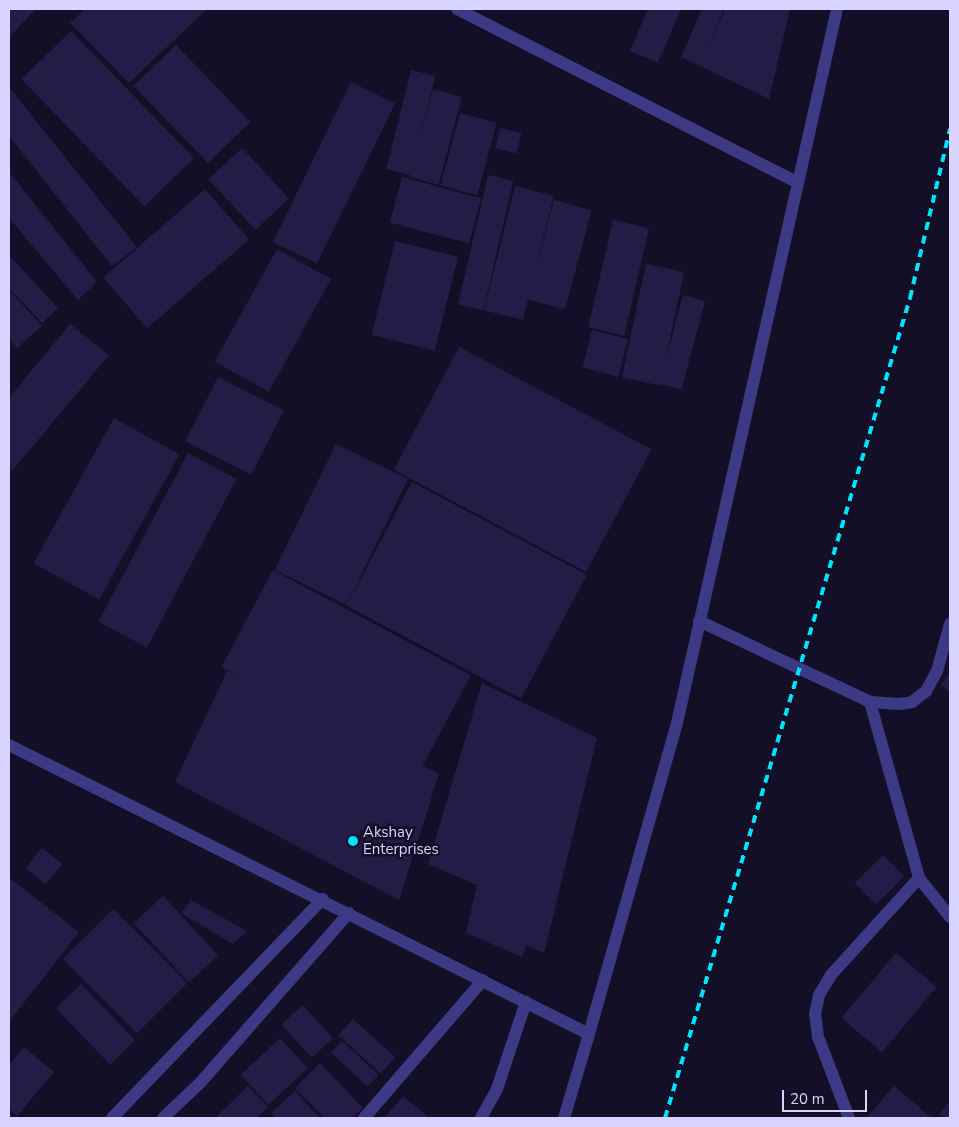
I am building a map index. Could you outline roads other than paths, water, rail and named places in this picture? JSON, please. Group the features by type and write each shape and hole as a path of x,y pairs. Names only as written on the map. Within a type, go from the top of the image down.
{"street":[{"path":"457,9 796,182"},
{"path":"564,1118 677,723 836,9"},
{"path":"699,621 870,702 912,702 926,691 937,671 950,624"},
{"path":"870,702 919,878 950,917"},
{"path":"9,745 589,1034"},
{"path":"849,1118 818,1036 815,1014 819,995 831,975 919,878"},
{"path":"112,1118 323,900"},
{"path":"163,1118 200,1083 349,913"},
{"path":"364,1118 483,980"},
{"path":"480,1118 497,1089 526,1002"}],"railway":[{"path":"665,1118 910,298 950,129"}],"place":[{"name":"Akshay Enterprises","path":"353,841"}]}
